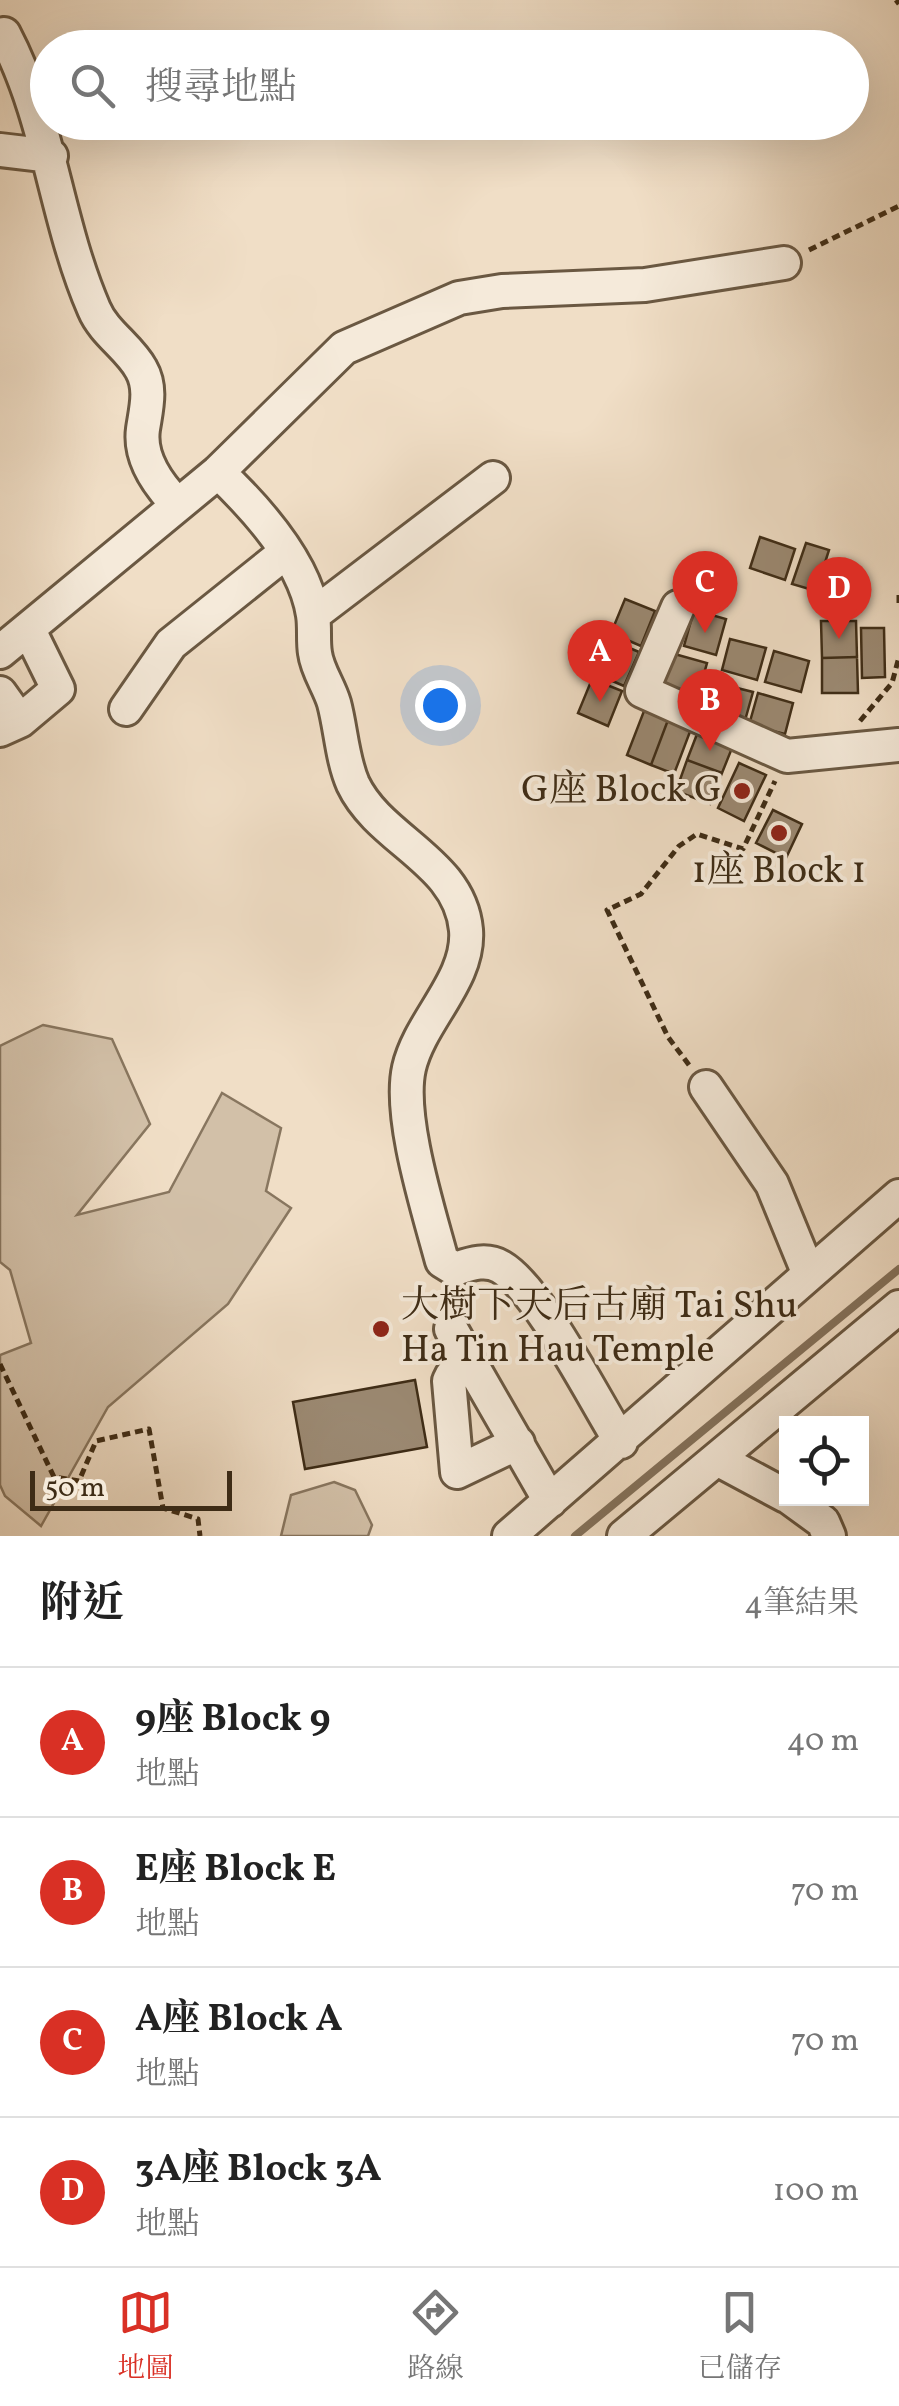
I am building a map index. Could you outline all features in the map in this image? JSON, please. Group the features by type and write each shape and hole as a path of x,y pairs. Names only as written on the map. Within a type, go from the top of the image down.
{"street":[{"path":"4,34 30,89"},
{"path":"46,140 60,216 96,315 142,369 148,391 142,433 146,459 160,486 176,503"},
{"path":"0,150 51,156"},
{"path":"0,652 218,472 344,348 459,298 502,290 645,285 784,263"},
{"path":"218,472 286,552 304,582 313,614 315,655 334,701 351,779 365,807 446,877 462,905 467,932 462,964 425,1025 408,1070 416,1163 442,1261 455,1268 478,1262 500,1267 532,1299 620,1442"},
{"path":"313,614 493,478"},
{"path":"126,709 171,644 286,552"},
{"path":"678,606 642,690 788,756 856,746 899,745"},
{"path":"0,693 10,726 58,688 28,630"},
{"path":"706,1087 772,1184 808,1272"},
{"path":"509,1536 899,1196"},
{"path":"624,1536 899,1306"},
{"path":"451,1329 550,1501"},
{"path":"470,1364 452,1375 449,1382 457,1472 518,1443"},
{"path":"717,1458 779,1492"},
{"path":"801,1506 823,1522 829,1536"}],"path":[{"path":"784,263 899,206"},
{"path":"899,595 899,603"},
{"path":"856,746 854,728 892,683 899,656"},
{"path":"706,1087 668,1037 608,910 642,894 679,846 697,834 742,849 788,756"},
{"path":"0,1364 54,1477 79,1481 96,1441 149,1429 163,1508 198,1520 200,1536"}],"shaded area":[{"path":"43,1025 112,1039 150,1124 77,1215 169,1192 222,1093 281,1128 266,1191 291,1208 228,1304 108,1407 41,1526 5,1496 0,1485 0,1355 31,1343 10,1270 0,1262 0,1046"},
{"path":"334,1482 355,1490 372,1525 368,1536 281,1536 291,1495"}],"building":[{"path":"760,537 795,549 785,580 750,568"},
{"path":"806,543 829,550 816,591 792,584"},
{"path":"625,599 655,611 641,646 611,633"},
{"path":"694,610 726,619 716,655 684,646"},
{"path":"821,621 856,621 857,657 822,658"},
{"path":"861,628 884,628 885,677 862,678"},
{"path":"608,639 639,652 624,686 594,673"},
{"path":"730,639 766,648 757,680 722,670"},
{"path":"774,651 809,661 801,692 765,682"},
{"path":"671,653 707,663 698,695 662,685"},
{"path":"857,657 858,693 822,693 822,658"},
{"path":"592,679 622,691 608,726 578,713"},
{"path":"717,683 753,692 744,724 708,714"},
{"path":"758,693 793,703 785,734 749,725"},
{"path":"644,711 668,720 651,765 627,755"},
{"path":"668,720 691,729 674,774 651,765"},
{"path":"699,729 734,743 722,773 687,760"},
{"path":"687,760 722,773 710,804 676,791"},
{"name":"G座 Block G","path":"739,763 766,775 744,821 718,808"},
{"name":"1座 Block 1","path":"773,810 802,824 786,858 756,843"},
{"name":"大樹下天后古廟 Tai Shu Ha Tin Hau Temple","path":"415,1380 427,1447 305,1469 293,1402"}],"waterway":[{"path":"575,1536 899,1269"}],"place":[{"name":"A座 Block A","path":"705,633"},
{"name":"3A座 Block 3A","path":"839,639"},
{"name":"9座 Block 9","path":"600,702"},
{"name":"E座 Block E","path":"710,751"},
{"name":"G座 Block G","path":"742,791"},
{"name":"1座 Block 1","path":"779,833"},
{"name":"大樹下天后古廟 Tai Shu Ha Tin Hau Temple","path":"381,1329"}]}
